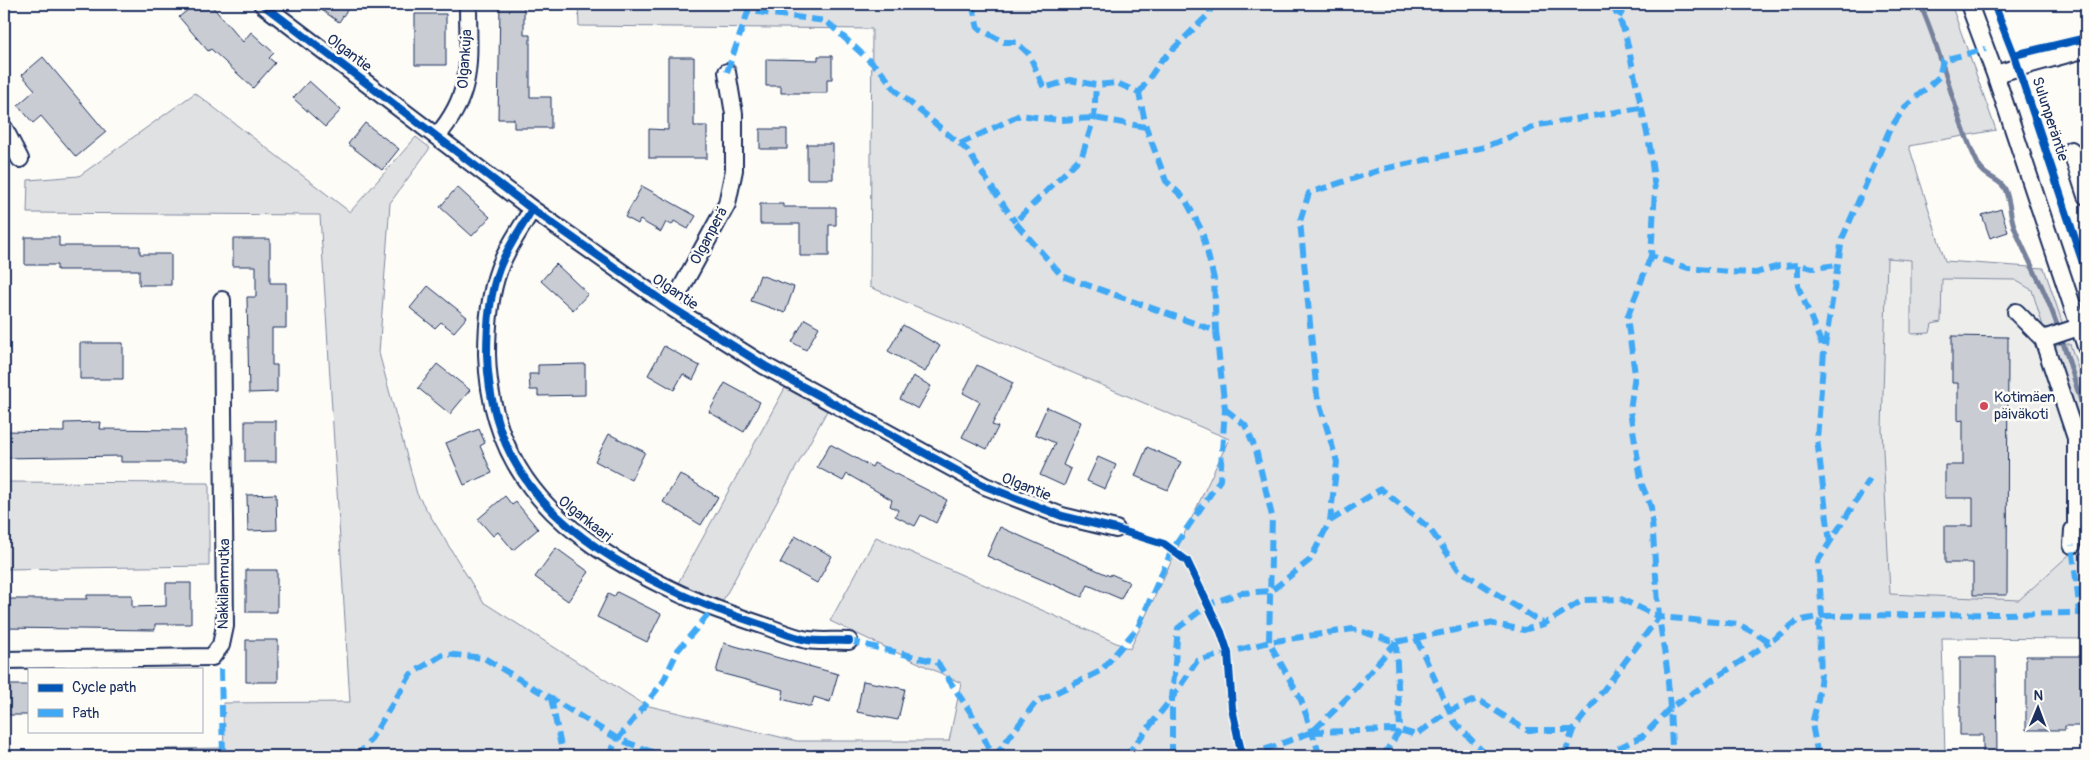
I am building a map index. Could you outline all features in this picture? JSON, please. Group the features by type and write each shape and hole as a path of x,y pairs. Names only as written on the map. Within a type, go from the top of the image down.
{"street":[{"name":"Olgantie","path":"262,4 532,209 671,307 765,366 986,486 1062,516 1116,529"},
{"name":"Olgankuja","path":"437,136 449,121 463,96 467,80 468,4"},
{"path":"1969,4 2080,304 2074,329 2086,348"},
{"path":"1995,74 2086,49"},
{"name":"Olganperä","path":"671,307 727,204 734,170 734,114 727,72"},
{"path":"4,128 20,159"},
{"path":"2071,150 2086,196"},
{"name":"Olgankaari","path":"532,209 511,243 499,269 490,304 487,345 488,380 495,415 510,451 528,486 558,519 600,551 648,579 704,606 807,640 849,640"},
{"name":"Nakkilanmutka","path":"4,660 212,657 221,645 225,626 222,300"},
{"path":"2016,312 2046,338 2076,438 2081,529 2073,530 2072,545"},
{"path":"2046,338 2074,329"}],"shaded area":[{"path":"578,4 1951,4 1996,130 1909,146 1945,261 2044,268 2062,322 2052,331 2043,326 2032,290 2015,280 1942,279 1941,322 1932,324 1930,333 1911,334 1911,260 1887,258 1882,429 1890,594 2019,600 2070,554 2086,553 2086,639 1942,638 1945,756 224,756 223,703 350,702 320,215 27,213 28,180 79,176 195,93 350,212 416,137 430,148 390,203 379,353 417,494 483,602 645,705 797,741 949,741 961,683 830,621 876,537 1130,649 1229,439 870,287 872,29 579,26"},
{"name":"Kotimäen päiväkoti","path":"1887,257 2044,268 2065,319 2086,384 2086,553 2070,554 2019,600 1890,594 1882,429"},
{"path":"2058,344 2070,344 2086,392 2086,509 2082,435 2054,349"},
{"path":"785,388 827,411 722,602 678,583"},
{"path":"4,482 209,483 209,566 4,569"},
{"path":"222,748 222,756 4,756 4,752"}],"building":[{"path":"195,4 210,4 243,42 251,32 274,53 269,58 275,63 253,88 211,49 208,51 179,17"},
{"path":"313,4 351,4 339,22"},
{"path":"500,4 524,4 524,35 530,35 530,97 551,97 551,128 514,128 514,119 498,119"},
{"path":"415,14 446,14 446,65 415,65"},
{"path":"818,56 832,56 832,79 827,79 827,93 781,93 781,86 766,86 766,59 818,60"},
{"path":"43,57 106,132 76,157 41,116 33,123 18,105 35,90 22,75"},
{"path":"668,57 694,57 694,126 707,126 707,158 649,158 649,129 668,130"},
{"path":"309,81 341,110 325,127 293,98"},
{"path":"365,123 399,149 382,170 348,144"},
{"path":"760,129 787,129 787,149 760,149"},
{"path":"807,144 833,144 833,179 807,179"},
{"path":"642,186 696,216 688,229 674,221 672,225 666,222 661,232 640,220 638,224 625,217"},
{"path":"457,187 490,217 472,236 440,207"},
{"path":"760,204 783,204 783,207 836,207 836,225 829,225 829,256 800,256 800,224 760,224"},
{"path":"2001,209 2008,232 1990,238 1982,215"},
{"path":"25,237 59,237 59,246 140,246 140,254 171,254 171,285 139,285 139,270 57,270 57,265 25,265"},
{"path":"233,239 270,239 270,283 286,283 286,328 272,328 272,365 277,365 277,392 249,393 247,297 256,297 256,266 233,266"},
{"path":"556,264 588,294 573,310 541,281"},
{"path":"760,275 794,287 785,313 751,301"},
{"path":"428,286 467,317 454,332 441,322 435,328 410,308"},
{"path":"805,319 819,327 806,350 792,342"},
{"path":"903,325 940,346 925,372 888,351"},
{"path":"1952,336 2008,337 2007,595 1973,595 1973,563 1945,563 1945,526 1973,526 1973,498 1945,498 1945,465 1963,465 1963,420 1958,421 1958,383 1952,383"},
{"path":"80,343 123,343 123,379 80,379"},
{"path":"664,346 700,366 693,380 683,374 674,390 648,375"},
{"path":"437,364 470,390 450,414 418,388"},
{"path":"585,364 585,395 538,396 538,390 530,390 529,374 538,374 538,365"},
{"path":"977,365 1013,383 992,425 998,427 987,449 962,437 980,402 963,393"},
{"path":"913,376 931,386 918,409 900,399"},
{"path":"725,383 760,402 744,432 709,412"},
{"path":"1047,407 1081,422 1063,465 1071,469 1064,486 1040,475 1055,443 1035,434"},
{"path":"245,421 276,421 276,462 245,462"},
{"path":"101,422 100,429 185,430 185,462 121,462 121,456 4,458 4,431 64,432 64,423"},
{"path":"479,429 485,443 480,446 492,473 464,485 446,443"},
{"path":"609,434 645,452 631,480 595,461"},
{"path":"830,444 872,467 874,463 947,500 936,523 921,515 915,526 895,516 898,510 890,506 892,500 847,474 843,481 817,467"},
{"path":"1147,447 1181,462 1168,490 1135,476"},
{"path":"1098,457 1116,465 1105,489 1087,481"},
{"path":"680,474 718,497 701,525 663,502"},
{"path":"276,494 277,530 248,531 247,495"},
{"path":"505,496 512,505 516,502 538,529 513,550 498,532 493,536 478,519"},
{"path":"1000,527 1110,576 1111,574 1129,582 1121,599 1088,585 1082,597 987,556"},
{"path":"795,536 832,556 817,583 780,563"},
{"path":"556,548 589,572 568,601 535,577"},
{"path":"246,570 277,570 277,612 246,612"},
{"path":"166,583 191,583 191,624 155,624 155,630 4,628 4,599 87,599 87,595 132,595 132,607 166,606"},
{"path":"617,592 661,614 647,642 597,617 608,594 614,597"},
{"path":"246,640 278,640 278,682 246,682"},
{"path":"724,643 838,674 830,702 814,697 811,707 782,699 784,690 716,672"},
{"path":"2026,656 2086,656 2086,726 2065,726 2065,730 2026,730"},
{"path":"1960,657 1996,657 1997,756 1983,756 1983,735 1960,735"},
{"path":"863,681 905,689 898,720 857,712"},
{"path":"4,685 28,685 28,715 4,715"}],"waterway":[{"path":"1920,4 1936,44 1969,145 1981,169 2000,182 2005,189 2015,229 2055,319 2086,417"}],"marked path":[{"path":"741,4 750,11 826,21 882,72 895,90 967,150 1015,222"},
{"path":"972,4 978,28 1004,42 1016,42 1029,54 1044,88 1070,80 1096,85 1117,83 1139,93 1146,127 1166,181 1185,199 1202,231 1214,279 1216,331"},
{"path":"1139,93 1161,61 1210,13 1210,4"},
{"path":"1612,4 1625,32 1650,147 1655,190 1651,256 1688,268 1729,272 1756,273 1779,266 1798,265 1813,268 1838,265"},
{"path":"1619,17 1627,4"},
{"path":"727,72 750,6"},
{"path":"1830,543 1817,439 1824,352 1842,239 1889,131 1904,108 1939,77 1943,60 1986,49"},
{"path":"995,756 1036,702 1101,671 1138,627 1172,550 1220,480 1225,409 1216,331 1062,276 1015,222 1082,156 1094,118 1096,85"},
{"path":"1172,756 1172,698 1178,628 1209,604 1241,593 1271,591 1310,560 1330,521 1337,462 1317,395 1300,221 1309,193 1383,169 1485,147 1539,125 1641,108"},
{"path":"960,144 1020,115 1059,120 1094,118 1146,127"},
{"path":"1651,256 1627,318 1635,374 1630,411 1642,485 1651,507 1659,617 1667,669 1670,708 1672,746 1669,756"},
{"path":"1798,265 1798,286 1824,350"},
{"path":"1225,409 1245,425 1256,450 1272,516 1269,642 1301,700 1320,756"},
{"path":"1126,756 1172,698 1197,661 1269,642 1353,629 1396,642 1489,623 1524,630 1544,624 1583,600 1621,599 1659,617 1738,624 1770,642 1797,621 1822,616 1818,561 1870,479"},
{"path":"1330,521 1381,489 1429,528 1459,570 1544,624"},
{"path":"1818,756 1812,724 1818,700 1821,674 1819,625 1822,616 2080,613 2072,545"},
{"path":"608,756 618,739 663,682 678,650 713,609"},
{"path":"1564,756 1573,730 1659,617"},
{"path":"1416,638 1455,723 1487,756"},
{"path":"849,641 937,662 973,716 993,756"},
{"path":"1248,756 1312,732 1351,694 1396,642"},
{"path":"1383,756 1400,730 1396,642"},
{"path":"1602,756 1643,736 1670,708 1770,642"},
{"path":"355,756 366,747 411,674 444,654 484,658 618,739 663,756"},
{"path":"221,669 223,756"},
{"path":"551,698 563,756"},
{"path":"1312,732 1400,730 1416,735 1449,711 1477,699 1526,730 1573,730"}],"cycle path":[{"path":"262,4 532,209 671,307 765,366 985,486 1062,516 1116,529 1164,544 1187,561 1221,632 1228,653 1232,708 1242,756"},
{"name":"Sulunperäntie","path":"1994,4 2014,55 2086,272"},
{"path":"2014,55 2086,38"},
{"path":"532,209 499,269 491,300 487,332 487,354 492,398 502,436 519,470 541,499 568,525 598,549 633,570 694,600 793,636 813,641 849,641"}],"place":[{"name":"Kotimäen päiväkoti","path":"1984,406"}]}
